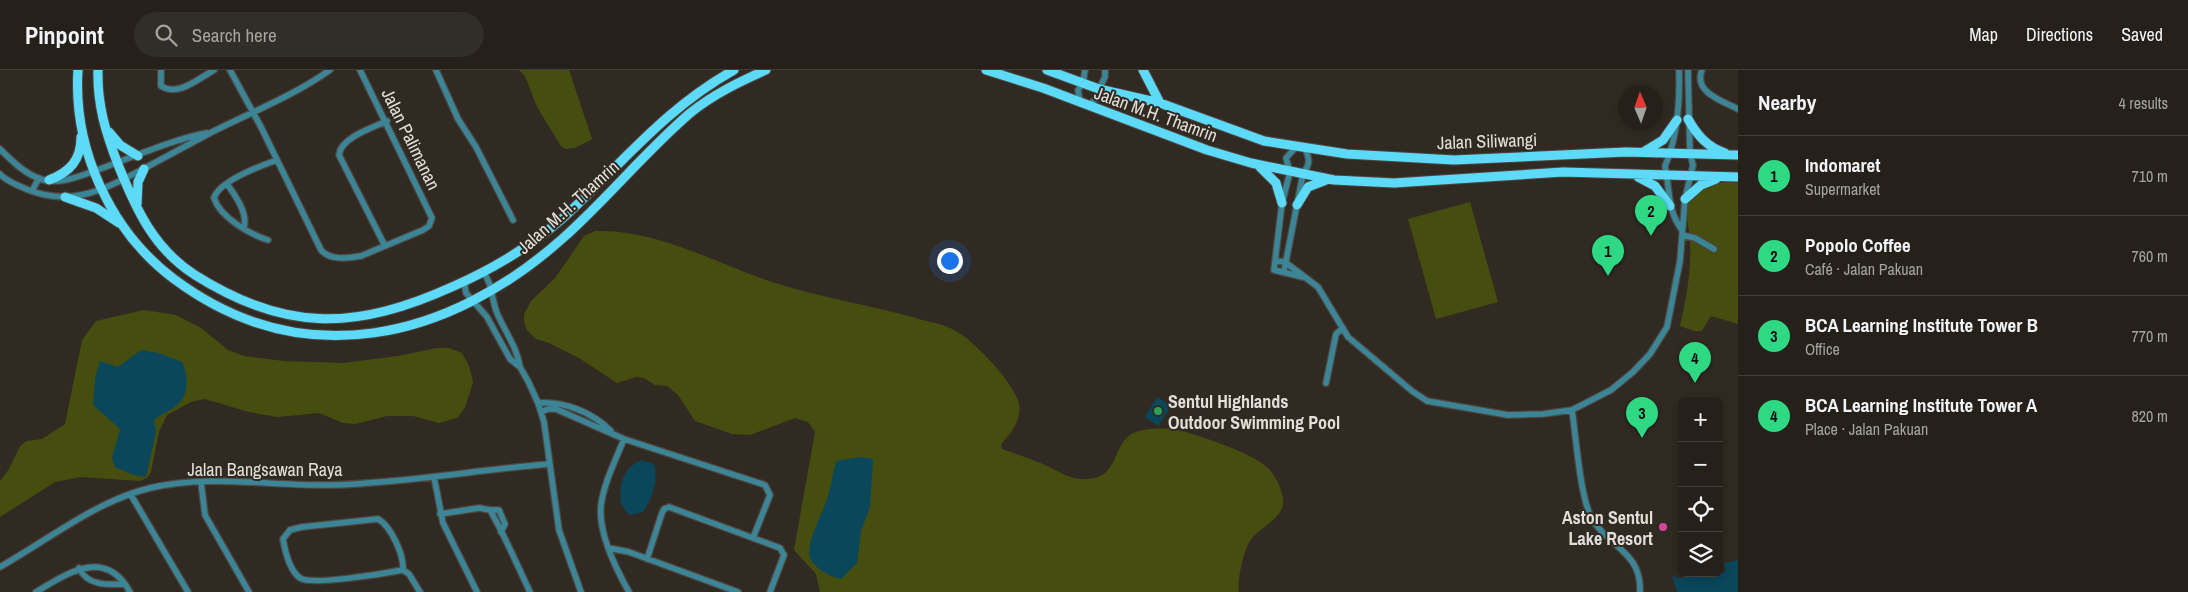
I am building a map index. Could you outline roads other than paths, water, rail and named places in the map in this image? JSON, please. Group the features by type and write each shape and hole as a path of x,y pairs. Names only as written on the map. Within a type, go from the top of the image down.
{"main road":[{"name":"Jalan M.H. Thamrin","path":"78,70 81,128 101,190 123,226 155,265 200,297 254,322 287,331 334,336 384,333 428,321 475,301 492,291 526,268 561,240 690,114 738,82 766,70"},
{"name":"Jalan M.H. Thamrin","path":"98,70 98,95 104,126 118,163 138,213 147,228 167,252 186,269 237,298 278,313 307,318 364,317 421,301 483,272 536,239 563,217 686,100 734,70"},
{"name":"Jalan M.H. Thamrin","path":"986,70 1043,88 1207,150 1290,172"},
{"name":"Jalan M.H. Thamrin","path":"1047,70 1099,88 1160,103 1264,140 1300,147"},
{"path":"1143,70 1160,103"},
{"path":"1688,119 1695,132 1705,143 1718,150 1735,155"},
{"path":"1643,152 1664,140 1677,120"},
{"path":"104,126 120,145 138,156"},
{"path":"49,180 62,176 72,167 80,155 81,128"},
{"name":"Jalan Siliwangi","path":"1300,147 1407,160 1454,160 1584,153 1643,152 1670,154"},
{"path":"1670,154 1735,155"},
{"path":"1251,163 1270,174 1280,193 1282,203"},
{"path":"138,213 138,182 144,169"},
{"path":"1290,172 1303,174"},
{"name":"Jalan Siliwangi","path":"1303,174 1334,180 1394,183 1531,172 1668,175"},
{"path":"1632,175 1654,186 1670,206"},
{"path":"1668,175 1735,177"},
{"path":"1685,199 1706,183 1735,177"},
{"path":"1297,204 1308,187 1320,181 1334,180"},
{"path":"65,197 96,208 123,226"}],"street":[{"path":"161,70 161,86 167,90 177,90 214,70"},
{"path":"230,70 324,254 332,258 351,258 385,246 339,155 339,150 351,139 387,122"},
{"path":"0,174 14,184 32,192 65,197 101,190 125,181 211,132 296,91 330,70"},
{"name":"Jalan Palimanan","path":"360,70 431,213 432,222 422,230 385,246"},
{"path":"436,70 458,119 476,147 512,220"},
{"path":"1085,70 1083,83 1078,90 1085,105 1098,97 1099,88 1105,77 1105,70"},
{"path":"1679,70 1677,120 1670,154 1665,166 1668,175 1670,206 1682,233 1714,249"},
{"path":"1276,261 1286,262 1318,287 1348,336 1412,391 1427,400 1508,415 1543,414 1572,410 1611,390 1633,372 1650,354 1667,327 1680,261 1685,199 1693,165 1690,154 1688,119 1690,97 1688,70"},
{"path":"1702,70 1701,81 1705,91 1738,109"},
{"path":"1679,98 1690,97"},
{"path":"0,149 21,168 39,178 49,180 70,179 192,136 211,132"},
{"path":"1284,271 1303,174 1309,165 1310,159 1300,147 1286,158 1290,172 1282,203 1274,270 1308,278"},
{"path":"268,240 244,227 218,208 216,191 248,172 277,160"},
{"path":"32,192 39,178"},
{"path":"227,184 240,206 245,220 244,227"},
{"path":"483,272 489,281 496,312 518,354 520,367 541,412 547,437 559,530 581,592"},
{"path":"464,282 466,293 488,317 510,359 520,367"},
{"path":"1326,383 1336,334 1343,328"},
{"path":"538,403 556,402 602,423 610,431"},
{"path":"541,412 548,409 556,409 574,418 610,431 624,439 768,487 770,495 753,538"},
{"path":"1572,410 1582,479 1591,517 1631,558 1639,575 1640,592"},
{"path":"574,418 579,411"},
{"path":"624,439 601,505 602,522 609,548 616,568 629,592"},
{"name":"Jalan Bangsawan Raya","path":"0,568 90,514 131,495 158,487 201,482 332,485 434,477 549,464"},
{"path":"434,477 440,514 450,540 477,592"},
{"path":"201,482 206,516 249,592"},
{"path":"131,495 188,592"},
{"path":"647,559 662,513 668,507 780,548 784,553 770,592"},
{"path":"440,514 479,508 499,510 504,516 506,524 501,532"},
{"path":"490,510 530,592"},
{"path":"403,570 397,546 384,522 378,519 302,526 290,530 283,539 294,571 298,577 306,581 403,570 409,574 420,592"},
{"path":"609,548 647,559 738,592"},
{"path":"36,592 46,589 79,568 92,566 103,568 115,574 130,592"},
{"path":"79,568 85,578 97,583 125,584"}],"water":[{"path":"141,350 159,353 182,362 187,384 181,401 154,420 156,432 146,477 134,475 115,467 112,458 120,429 93,405 95,378 100,361 118,367"},
{"name":"Sentul Highlands Outdoor Swimming Pool","path":"1157,397 1171,406 1158,426 1145,417"},
{"path":"860,457 873,459 870,507 861,531 857,563 841,579 828,574 816,566 810,558 810,545 827,499 836,461"},
{"path":"642,460 654,464 656,476 654,489 643,512 629,515 621,504 622,483 630,467"},
{"path":"1738,560 1738,592 1677,592 1672,576 1680,578 1723,577 1723,572 1726,571 1724,563"}],"place":[{"name":"Popolo Coffee","path":"1651,236"},
{"name":"Indomaret","path":"1608,276"},
{"name":"BCA Learning Institute Tower A","path":"1695,383"},
{"name":"Sentul Highlands Outdoor Swimming Pool","path":"1158,411"},
{"name":"BCA Learning Institute Tower B","path":"1642,438"},
{"name":"Aston Sentul Lake Resort","path":"1663,527"}]}
